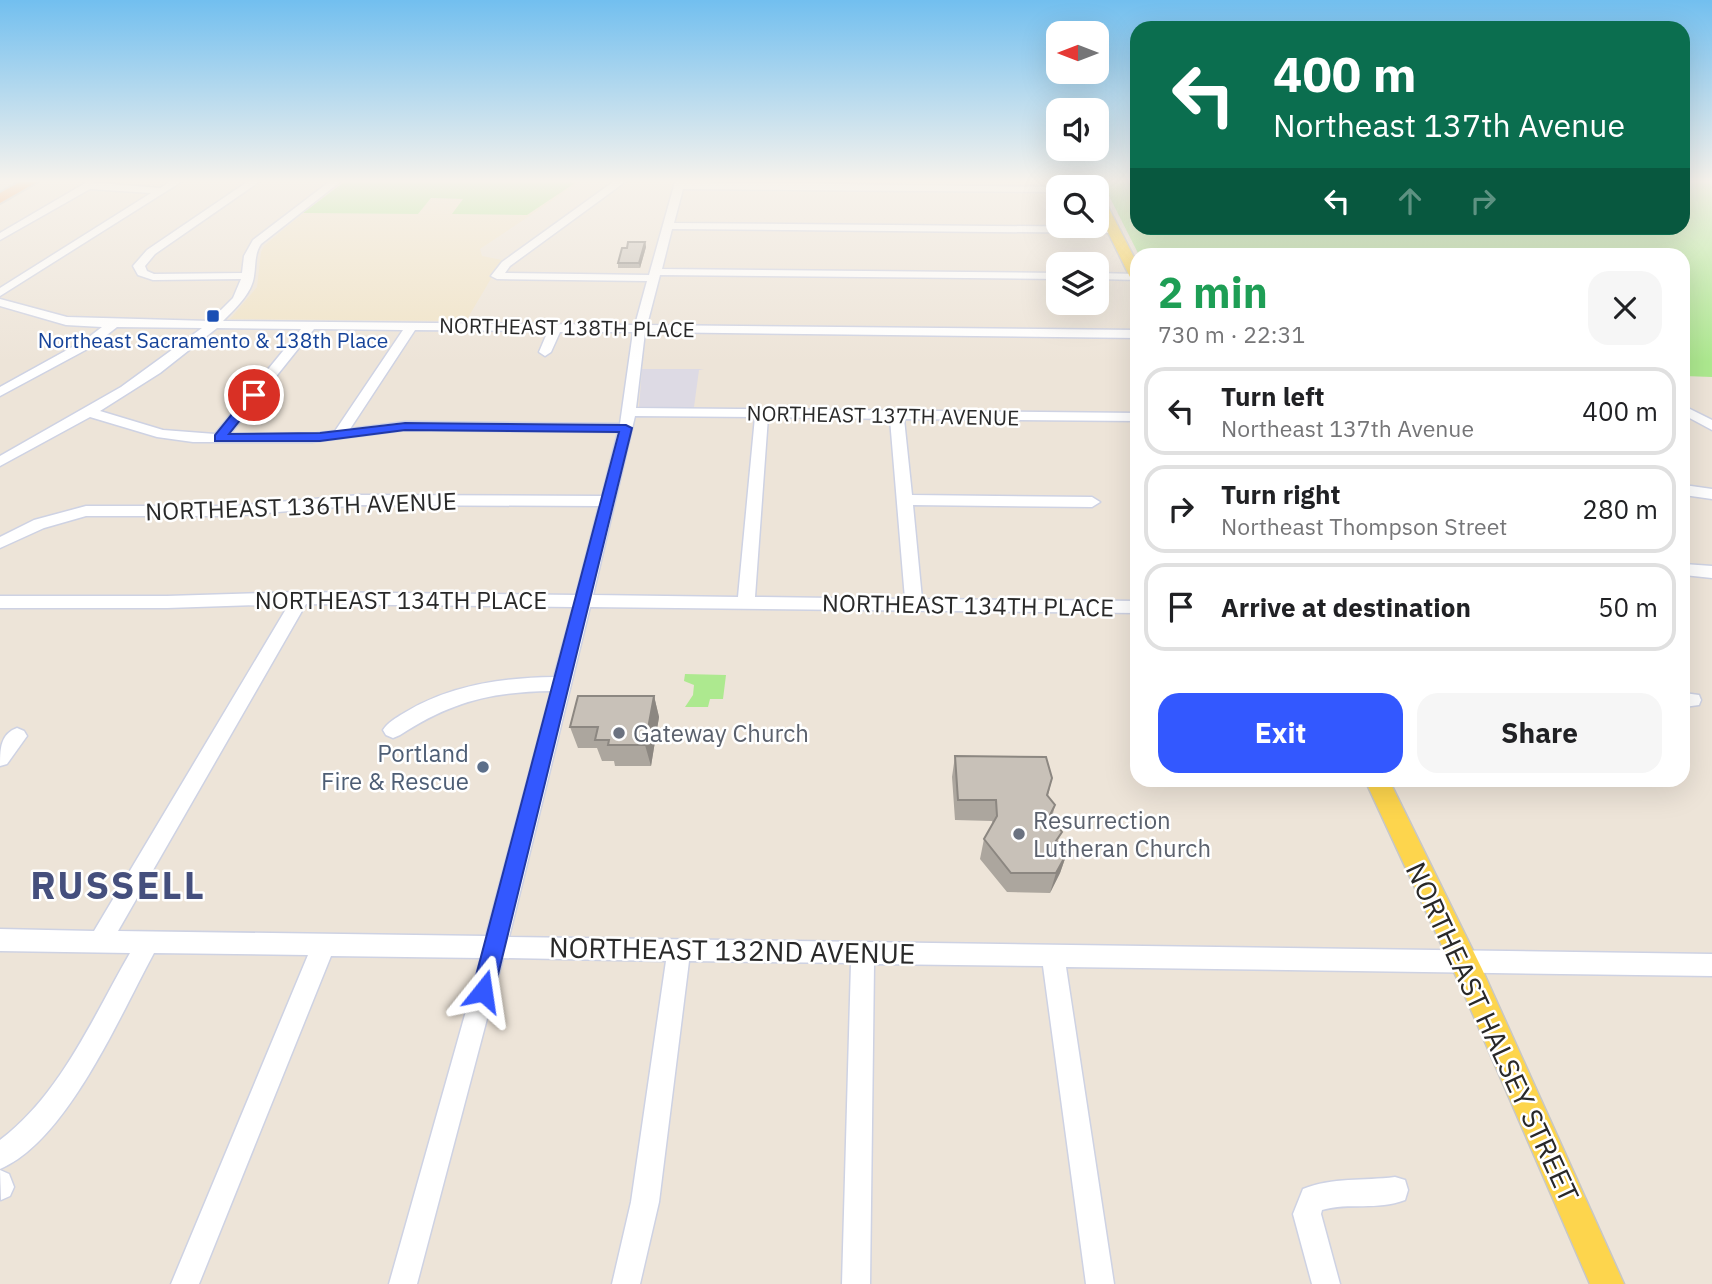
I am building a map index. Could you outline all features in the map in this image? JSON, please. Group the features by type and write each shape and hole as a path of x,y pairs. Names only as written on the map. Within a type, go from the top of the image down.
{"main road":[{"path":"1119,242 1130,264"},
{"name":"NORTHEAST HALSEY STREET","path":"1380,787 1463,961 1607,1284"}],"street":[{"path":"0,293 81,242"},
{"path":"169,242 140,262 139,270 153,277 249,276"},
{"path":"0,462 173,359 214,324 242,293 249,276 250,253 257,242"},
{"path":"537,242 506,264 497,276 1046,276"},
{"path":"403,1284 495,947 608,501 629,412 640,329 664,242"},
{"path":"1109,277 1130,278"},
{"name":"NORTHEAST 138TH PLACE","path":"0,302 66,321 115,323 1130,334"},
{"path":"4,387 97,338 115,323"},
{"path":"219,438 311,325"},
{"path":"340,434 412,326"},
{"path":"545,352 556,328"},
{"path":"86,411 170,436 219,438 312,438 405,426 626,428"},
{"name":"NORTHEAST 137TH AVENUE","path":"629,412 1130,417"},
{"path":"746,602 762,413"},
{"path":"1690,413 1712,426"},
{"path":"897,416 914,604"},
{"path":"1690,491 1712,494"},
{"name":"NORTHEAST 136TH AVENUE","path":"0,543 39,524 86,511 232,511 360,500 608,501"},
{"path":"904,500 1092,502"},
{"path":"1690,570 1712,572"},
{"path":"100,942 301,598"},
{"name":"NORTHEAST 134TH PLACE","path":"0,602 167,602 301,598 1130,607"},
{"path":"393,730 423,709 470,691 501,686 562,684"},
{"path":"0,758 17,736"},
{"name":"NORTHEAST 132ND AVENUE","path":"0,940 1712,965"},
{"path":"0,1156 25,1137 54,1105 71,1080 148,942"},
{"path":"185,1284 324,945"},
{"path":"626,1284 645,1202 679,949"},
{"path":"856,1284 863,952"},
{"path":"1053,955 1100,1284"},
{"path":"1326,1284 1307,1214 1312,1199 1331,1194 1362,1195 1395,1190"}],"shaded area":[{"path":"269,242 491,242 480,249 482,256 502,260 466,321 230,319 257,287 264,246"},
{"path":"642,369 704,369 699,370 694,407 639,407"}],"green space":[{"path":"1132,242 1712,242 1712,377 1690,376 1690,248 1135,248"},
{"path":"685,674 726,675 723,699 710,699 708,707 685,707 693,695 694,685 684,681"}],"building":[{"path":"628,242 645,242 639,263 618,263 622,248 627,248"},
{"path":"578,696 654,696 645,745 608,745 609,740 595,740 598,727 570,727"},
{"name":"Resurrection Lutheran Church","path":"955,756 1046,757 1052,778 1047,795 1055,805 1050,815 1062,832 1056,841 1067,853 1056,873 1011,873 984,839 997,816 996,800 958,800"}],"place":[{"name":"Northeast Sacramento & 138th Place","path":"213,316"},
{"name":"Gateway Church","path":"619,733"},
{"name":"Portland Fire & Rescue","path":"483,767"},
{"name":"Resurrection Lutheran Church","path":"1019,834"}],"district":[{"name":"RUSSELL","path":"118,884"}],"route":[{"path":"254,395 219,438 320,437 405,426 626,428 483,991"}]}
